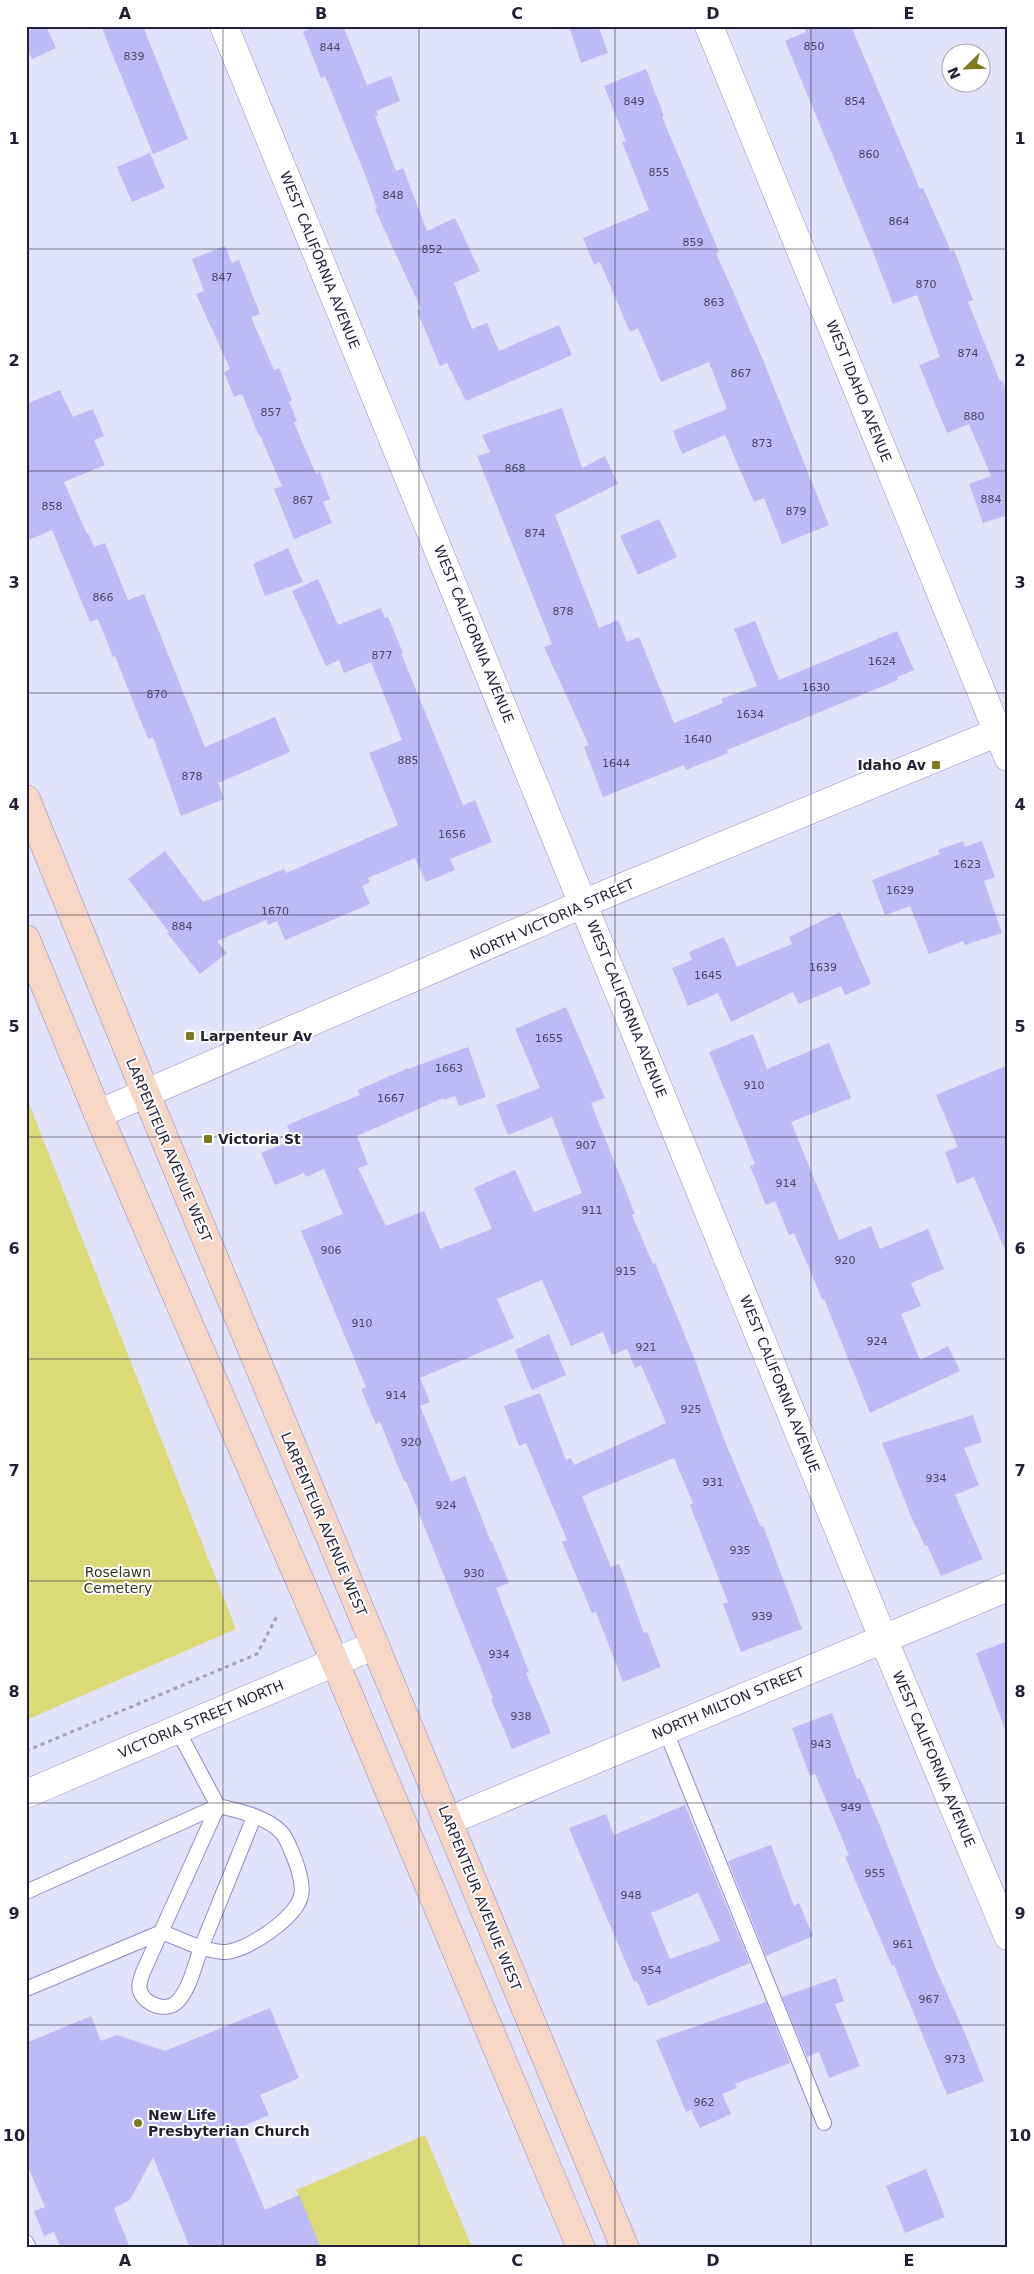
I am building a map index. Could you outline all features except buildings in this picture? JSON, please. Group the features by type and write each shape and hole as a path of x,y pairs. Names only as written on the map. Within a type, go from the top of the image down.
{"main road":[{"name":"LARPENTEUR AVENUE WEST","path":"26,799 146,1094 625,2248"},
{"path":"26,939 98,1114 335,1662 581,2248"}],"street":[{"name":"WEST CALIFORNIA AVENUE","path":"224,26 884,1638 1008,1936"},
{"name":"WEST IDAHO AVENUE","path":"709,26 1004,739"},
{"name":"NORTH VICTORIA STREET","path":"98,1114 585,905 606,894 1004,739"},
{"name":"NORTH MILTON STREET","path":"448,1821 1008,1586"},
{"name":"VICTORIA STREET NORTH","path":"26,1794 375,1645"}],"lane":[{"path":"177,1729 218,1806"},
{"path":"665,1730 824,2123"},
{"path":"218,1806 143,1972 139,1985 140,1992 147,2001 160,2007 170,2006 178,2001 254,1817"},
{"path":"26,1892 218,1806 244,1812 274,1826 282,1832 288,1842 302,1884 301,1897 293,1911 278,1926 252,1942 224,1952 201,1948 162,1932 26,1990"},
{"path":"26,2242 29,2248"}],"path":[{"path":"26,1751 257,1654 277,1616"}],"green space":[{"name":"Roselawn Cemetery","path":"26,1096 236,1629 26,1720"},
{"path":"425,2135 472,2247 311,2248 319,2244 296,2190"}],"place":[{"name":"Idaho Av","path":"936,765"},
{"name":"Larpenteur Av","path":"190,1036"},
{"name":"Victoria St","path":"208,1139"},
{"name":"New Life Presbyterian Church","path":"138,2123"}]}
